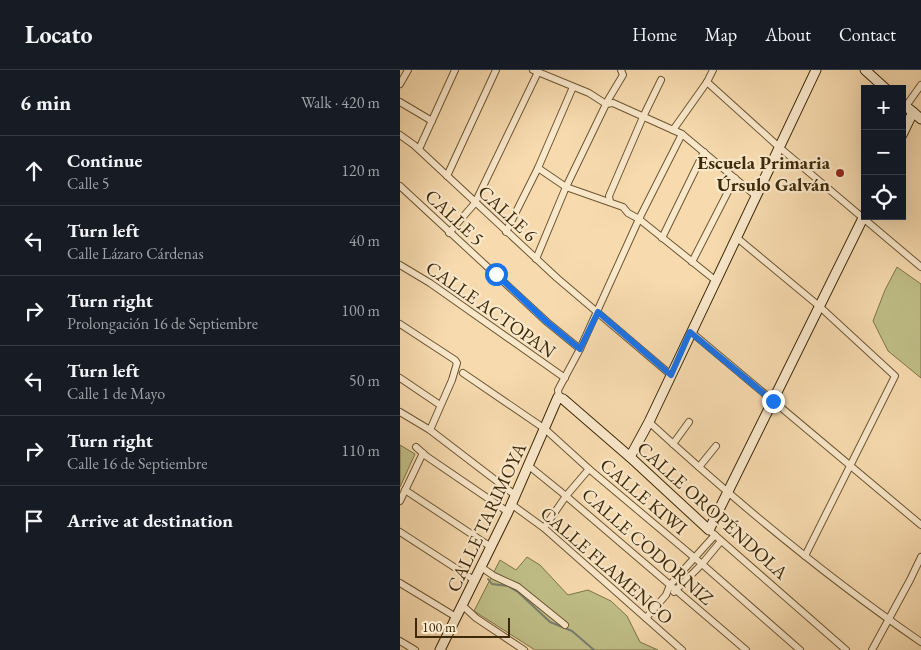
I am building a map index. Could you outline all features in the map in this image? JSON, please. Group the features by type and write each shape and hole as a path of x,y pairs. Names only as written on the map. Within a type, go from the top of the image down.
{"street":[{"path":"400,84 408,70"},
{"path":"418,149 455,70"},
{"path":"447,176 496,70"},
{"path":"536,259 566,187 610,101 622,74 621,70"},
{"path":"673,130 707,82 713,70"},
{"path":"630,457 649,422 690,332 816,70"},
{"path":"865,70 882,85"},
{"path":"449,233 475,203 535,71 610,101 682,134 756,196"},
{"path":"610,202 609,196 643,116 662,80"},
{"path":"707,82 779,147 861,214"},
{"path":"903,130 907,107 921,85"},
{"path":"506,232 538,168 572,87"},
{"path":"400,102 432,121"},
{"path":"907,107 921,119"},
{"path":"558,397 558,390 598,312 639,219 682,134"},
{"name":"CALLE 6","path":"400,135 418,149 536,259 671,375"},
{"path":"662,238 704,152"},
{"path":"538,168 566,187 623,207 633,220 634,234"},
{"path":"692,262 735,178"},
{"name":"CALLE 5","path":"400,186 547,322 580,349"},
{"path":"628,213 639,219 715,280"},
{"path":"646,618 666,596 670,585 694,558 712,533 728,493 862,220"},
{"path":"868,220 921,267"},
{"path":"736,237 819,306 894,377 805,556"},
{"name":"CALLE ACTOPAN","path":"400,265 430,283 565,378"},
{"path":"400,324 456,360 457,363 452,380 430,430"},
{"path":"690,332 921,525"},
{"name":"CALLE KIWI","path":"463,373 545,429 800,650"},
{"path":"400,378 440,405"},
{"name":"CALLE TARIMOYA","path":"440,650 510,508 558,397"},
{"name":"CALLE OROPÉNDOLA","path":"558,397 630,457 712,533 846,650"},
{"path":"400,412 430,430 515,495"},
{"path":"649,422 728,493 805,556 921,642"},
{"path":"672,444 689,422"},
{"path":"699,467 716,446"},
{"name":"CALLE FLAMENCO","path":"416,447 544,528 682,650"},
{"path":"400,501 423,453"},
{"name":"CALLE CODORNIZ","path":"529,466 746,650"},
{"path":"544,528 566,496 589,469"},
{"path":"405,490 491,547"},
{"path":"400,532 474,580"},
{"path":"666,596 677,591 721,541"},
{"path":"872,650 921,557"},
{"path":"481,567 494,576 518,587 565,625"},
{"path":"400,583 456,617"},
{"path":"462,605 476,618 524,650"},
{"path":"400,641 415,650"}],"shaded area":[{"path":"897,267 921,284 921,378 888,351 873,321 885,290"},
{"path":"400,445 415,454 400,487"},
{"path":"527,557 540,565 568,595 588,590 611,601 627,616 640,642 658,650 535,650 474,611 500,560 516,570"}],"waterway":[{"path":"488,579 492,584 508,586 518,592 550,622 572,631 594,650"}],"place":[{"name":"Escuela Primaria Úrsulo Galván","path":"840,173"}],"route":[{"path":"496,274 547,322 580,349 598,312 671,375 690,332 773,401"}]}
